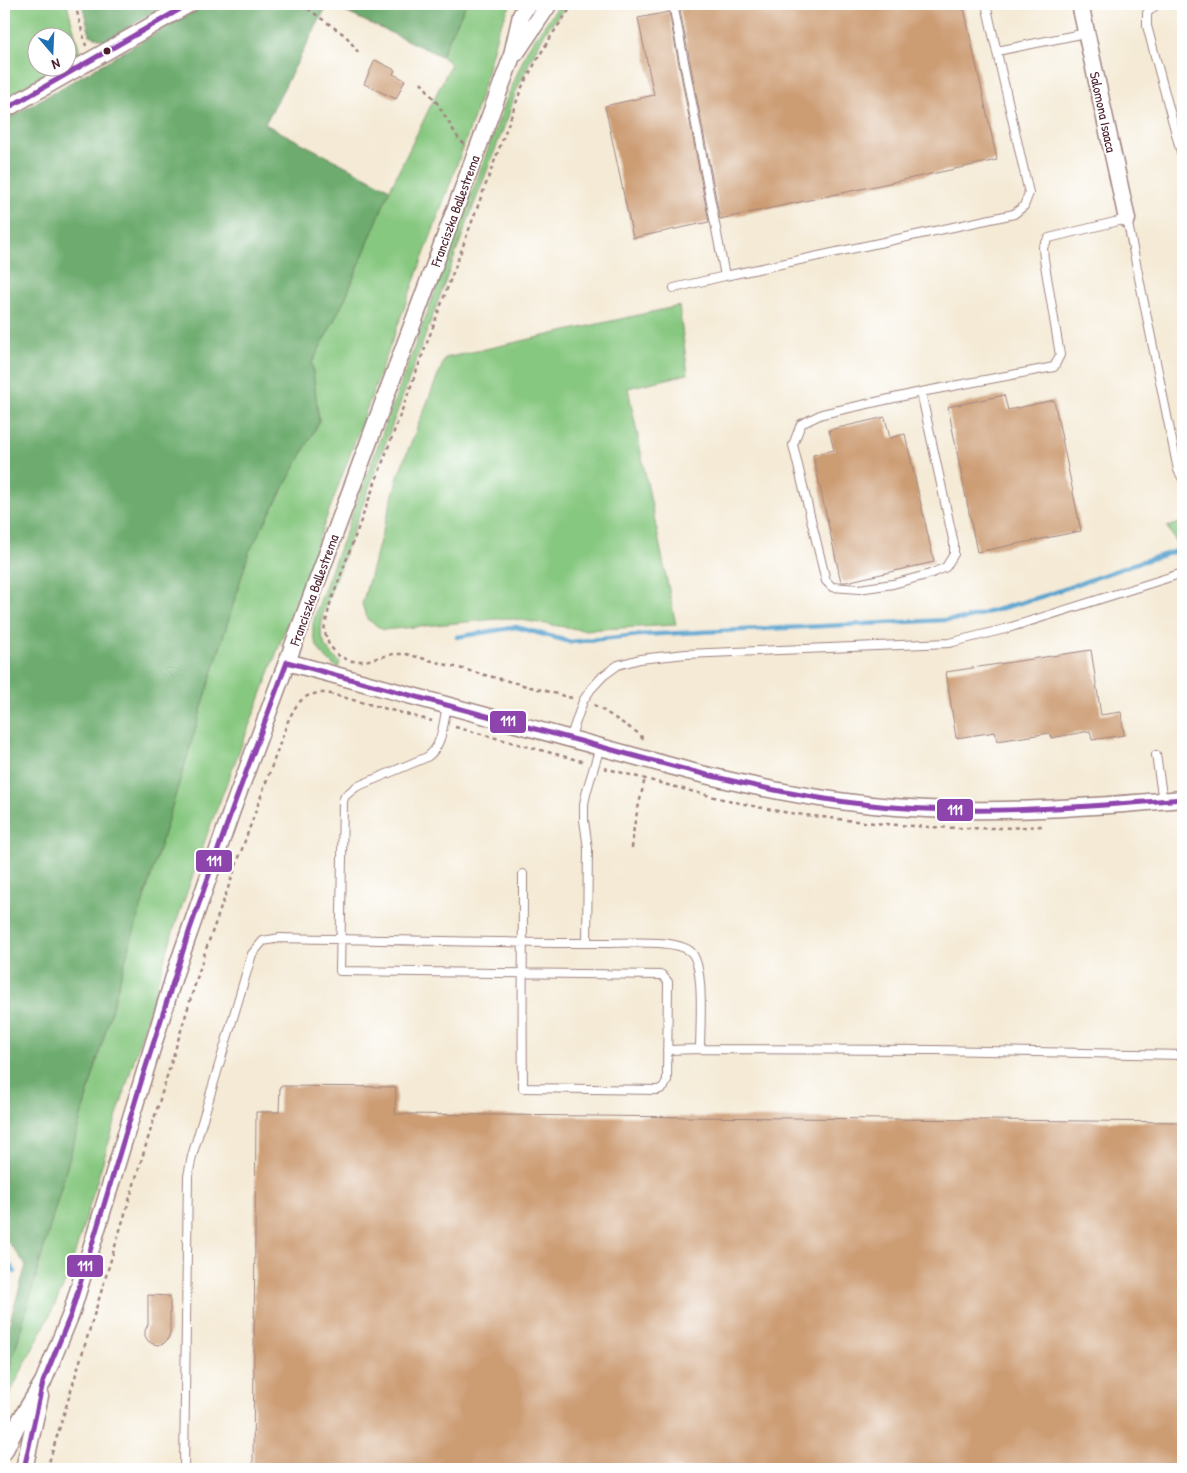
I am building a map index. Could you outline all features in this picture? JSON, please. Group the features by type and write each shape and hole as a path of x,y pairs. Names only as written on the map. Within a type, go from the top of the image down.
{"street":[{"path":"4,110 189,4"},
{"name":"Franciszka Ballestrema","path":"4,1452 16,1427 43,1382 71,1314 190,929 232,810 511,59 521,15 528,4"},
{"name":"Franciszka Ballestrema","path":"511,59 549,4"},
{"name":"Salomona Isaaca","path":"1080,4 1127,219"},
{"path":"287,662 736,783 816,798 908,808 1006,811 1183,798"},
{"name":"Franciszka Ballestrema","path":"24,1469 43,1382"}],"lane":[{"path":"673,4 725,276"},
{"path":"674,288 1014,214 1024,206 1029,193 986,4"},
{"path":"1158,4 1147,13 1147,26 1183,160"},
{"path":"997,51 1086,33"},
{"path":"921,392 954,544 954,554 946,567 930,574 893,584 859,589 832,586 826,582 793,445 801,424 822,414 921,392 1054,367 1060,355 1043,247 1049,238 1127,219 1178,470 1183,479"},
{"path":"570,739 584,701 591,689 603,676 618,665 640,659 686,654 949,642 1005,629 1183,573"},
{"path":"447,706 439,741 433,753 356,787 346,796 342,806 340,971 523,973 662,975 668,982 667,1080 664,1087 658,1090 522,1088 523,973 523,874"},
{"path":"587,943 588,848 584,804 600,747"},
{"path":"1156,755 1163,800"},
{"path":"184,1469 188,1176 192,1156 252,954 263,941 280,938 670,944 684,948 692,953 698,963 700,977 700,1049"},
{"path":"667,1050 944,1050 1183,1055"}],"path":[{"path":"75,4 90,60"},
{"path":"301,4 346,36 358,52"},
{"path":"574,4 558,24 522,87 330,604 324,630 329,645 340,657 352,661 364,661 393,654 406,654 575,699"},
{"path":"422,82 460,141 477,151"},
{"path":"47,1469 205,952 288,721 296,704 308,696 327,693"},
{"path":"590,704 639,734 642,739"},
{"path":"632,848 634,826 645,778"}],"green space":[{"path":"4,4 67,4 73,28 28,28 28,78 39,78 4,98"},
{"path":"82,4 168,4 105,41 90,35"},
{"path":"206,4 328,4 265,124 390,189 345,299 312,363 319,422 249,552 127,955 4,1389 4,1342 26,1265 4,1237 4,121"},
{"path":"328,4 466,4 441,56"},
{"path":"466,4 511,4 498,30 474,117 439,214 258,703 209,829 173,932 69,1273 4,1407 4,1389 127,955 249,552 319,422 312,363 345,299 390,189 451,64 441,56"},
{"path":"560,4 568,4 546,31 515,94 323,612 321,633 325,646 340,663 338,668 323,655 316,644 313,623 317,609 507,98 528,48"},
{"path":"679,306 688,374 628,388 676,625 583,630 508,618 383,630 367,619 362,604 400,470 445,358"},
{"path":"1183,522 1183,541 1177,543 1167,527"}],"building":[{"path":"705,4 963,4 997,160 720,219 680,10"},
{"path":"669,12 709,222 633,238 605,106 654,95 638,18"},
{"path":"375,60 395,70 393,74 405,80 396,99 364,84"},
{"path":"1004,395 1008,410 1054,400 1081,531 977,552 948,407"},
{"path":"885,417 890,438 905,434 934,562 841,582 813,455 834,450 829,430"},
{"path":"1091,650 1101,715 1121,712 1124,735 1092,740 1090,731 1051,738 1050,733 997,741 995,732 956,738 946,672"},
{"path":"280,1086 396,1087 395,1114 1183,1122 1183,1469 253,1469 256,1112 279,1112"},
{"path":"148,1295 170,1296 170,1333 168,1339 159,1345 148,1341 145,1336 148,1324"}],"waterway":[{"path":"457,637 516,627 571,642 639,635 965,619 1047,595 1183,549"},
{"path":"4,1257 15,1272"}],"transit line":[{"name":"111","path":"4,110 189,4"},
{"name":"111","path":"287,662 681,768 749,785 818,798 936,810 1018,810 1183,799"},
{"name":"111","path":"24,1469 43,1382 71,1314 142,1079 190,929 287,662"}]}
